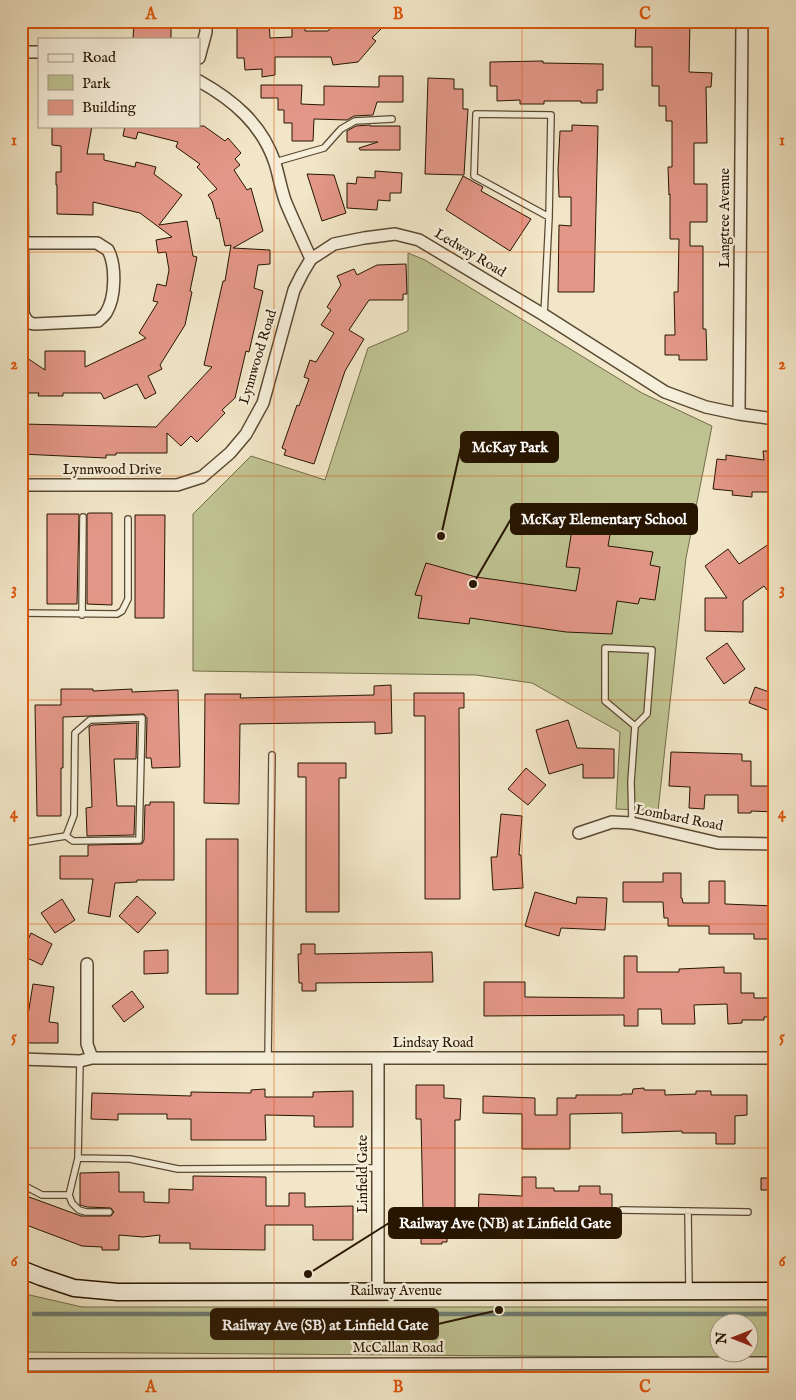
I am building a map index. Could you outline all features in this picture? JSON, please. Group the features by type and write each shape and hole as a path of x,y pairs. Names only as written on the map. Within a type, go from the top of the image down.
{"main road":[{"name":"Railway Avenue","path":"21,1269 74,1288 118,1292 775,1291"}],"street":[{"path":"21,37 22,21"},
{"path":"200,54 206,32 206,21"},
{"name":"Langtree Avenue","path":"739,414 742,21"},
{"path":"21,52 38,52"},
{"path":"21,79 24,243 23,313 27,321 35,324 98,321 106,313 113,287 113,263 108,250 97,243 24,243"},
{"path":"200,82 234,104 261,132 275,162 286,202 311,259"},
{"name":"Ledway Road","path":"311,259 334,244 364,238 395,234 419,240 544,315 665,392 706,407 775,419"},
{"name":"Lynnwood Road","path":"202,477 230,454 246,434 263,403 294,290 311,259"},
{"name":"Lynnwood Drive","path":"21,485 177,485 202,477"},
{"name":"Lombard Road","path":"579,834 612,822 632,824 718,843 775,844"},
{"path":"87,964 87,1044 92,1058"},
{"name":"Lindsay Road","path":"21,1059 80,1061 92,1058 775,1058"},
{"name":"Linfield Gate","path":"378,1058 378,1291"},
{"name":"McCallan Road","path":"21,1365 775,1363"}],"lane":[{"path":"544,315 549,217 551,115 476,114 474,176 549,217"},
{"path":"275,162 324,148 342,129 355,121 392,119"},
{"path":"82,615 83,517"},
{"path":"21,613 117,614 122,610 128,599 128,518"},
{"path":"632,824 631,782 635,726 647,714 652,650 605,648 605,701 635,726"},
{"path":"21,843 66,836 73,840 139,840 142,718 90,720 75,733 74,815 66,836"},
{"path":"268,1058 272,755"},
{"path":"80,1061 78,1158 69,1195 72,1203 80,1210 86,1212 109,1212"},
{"path":"78,1158 130,1159 178,1169 377,1168"},
{"path":"21,1184 42,1195 69,1195"},
{"path":"622,1210 748,1212"},
{"path":"688,1211 688,1291"}],"green space":[{"path":"408,253 425,260 642,393 712,426 686,558 658,811 616,809 620,732 532,683 476,675 193,671 193,514 251,456 325,480 368,348 408,331"},
{"path":"21,1293 82,1307 775,1307 775,1358 758,1358 758,1312 708,1312 708,1357 21,1352"}],"building":[{"path":"134,21 171,21 171,38 133,38"},
{"path":"237,21 269,21 270,38 292,37 292,25 305,25 305,31 328,31 337,21 389,21 372,38 376,41 358,62 333,65 331,57 275,57 275,75 262,77 262,69 245,70 244,58 237,58"},
{"path":"636,21 690,21 689,72 712,73 711,87 706,87 707,143 694,143 694,184 707,184 707,222 690,222 690,246 703,246 703,329 706,329 707,360 679,360 679,355 665,355 665,335 675,335 674,292 678,292 679,239 670,239 668,167 672,167 672,121 666,121 666,106 659,106 659,86 652,86 652,47 635,47"},
{"path":"543,61 543,63 603,64 603,90 597,90 597,103 544,101 544,104 520,104 520,100 497,101 497,86 490,86 490,62"},
{"path":"379,76 403,76 403,102 377,102 373,115 354,116 347,120 314,119 313,141 292,141 292,123 284,123 284,110 278,110 278,98 261,98 261,85 302,85 301,104 324,105 324,86 379,87"},
{"path":"428,78 454,79 454,89 463,89 463,109 468,109 464,175 425,174"},
{"path":"572,125 598,126 594,292 558,292 559,225 571,226 571,197 559,197 560,131 572,131"},
{"path":"200,126 204,126 225,141 228,138 241,153 235,159 240,165 234,170 247,190 251,188 263,231 233,248 270,250 270,264 258,265 254,288 263,291 249,352 246,351 235,398 222,410 225,413 197,442 191,436 181,446 167,433 167,453 116,453 116,455 106,455 106,458 21,454 21,424 156,427 212,367 204,365 223,281 225,281 231,245 225,246 219,218 217,219 212,201 208,195 217,189 197,167 200,164 176,147 178,142 138,132 136,139 123,136 125,128 200,128"},
{"path":"356,126 400,126 400,150 360,150 359,148 378,142 347,142 347,131"},
{"path":"52,128 92,128 87,154 104,154 104,160 135,167 136,162 156,167 154,174 182,195 159,225 187,221 193,256 197,257 190,291 192,292 185,325 160,365 162,369 148,376 156,393 145,399 137,384 104,399 101,393 63,393 63,396 38,396 39,393 21,393 21,354 45,370 45,351 85,351 85,367 146,338 139,333 158,302 153,301 157,284 166,286 169,270 166,252 158,253 156,240 172,237 140,213 93,202 93,215 57,214 56,172 61,172 61,146 52,145"},
{"path":"375,171 402,173 401,193 390,193 390,201 378,200 377,210 347,208 347,183 356,184 357,177 375,178"},
{"path":"307,174 334,175 346,213 322,221"},
{"path":"463,176 483,187 481,191 531,219 510,251 446,210"},
{"path":"406,264 407,294 403,294 403,300 369,300 349,330 364,339 345,371 314,464 284,455 286,450 282,448 297,405 299,406 309,379 304,377 310,360 316,362 334,333 321,325 331,310 327,307 341,285 337,276 354,269 357,275 377,265"},
{"path":"763,451 775,451 775,492 752,492 752,497 732,495 733,491 713,489 717,459 726,460 726,455 764,460"},
{"path":"112,513 112,605 87,604 87,514"},
{"path":"47,514 79,514 77,604 47,604"},
{"path":"135,515 165,515 164,618 135,618"},
{"path":"573,523 611,529 608,546 653,552 650,565 660,567 655,600 640,598 638,604 617,601 612,634 566,632 470,618 469,624 418,618 422,596 415,595 426,563 476,577 576,591 580,568 566,567"},
{"path":"775,540 775,585 767,590 764,586 743,601 743,632 705,631 705,598 727,598 705,566 728,549 739,564"},
{"path":"727,643 745,669 724,684 706,658"},
{"path":"391,685 392,733 375,734 375,722 240,724 239,804 204,803 205,694 241,694 240,698 374,695 374,686"},
{"path":"755,687 775,694 775,713 749,703"},
{"path":"61,689 93,689 93,691 132,689 132,692 178,690 180,767 152,768 151,758 146,758 147,718 144,714 63,717 61,816 37,816 35,705 61,705"},
{"path":"414,693 464,693 464,708 459,708 460,899 425,899 425,716 414,716"},
{"path":"568,720 577,748 614,749 614,778 583,778 583,764 549,774 536,730"},
{"path":"137,723 136,759 114,759 117,806 135,806 134,835 87,836 86,808 92,807 89,727 92,725"},
{"path":"671,752 742,754 742,761 751,761 751,786 775,786 775,812 751,811 751,813 738,813 738,795 705,795 704,809 689,808 690,787 669,786"},
{"path":"298,763 346,763 346,778 339,778 339,912 306,912 306,777 298,777"},
{"path":"526,768 546,785 528,805 508,789"},
{"path":"150,802 174,802 174,880 137,880 137,882 115,883 110,917 88,913 93,879 60,879 60,856 88,856 88,845 142,844 144,840 145,805 150,805"},
{"path":"501,814 522,816 519,855 521,855 523,888 493,890 491,857 497,857"},
{"path":"206,839 238,839 238,994 206,994"},
{"path":"663,873 681,873 681,898 683,903 709,903 709,881 725,881 725,904 775,906 775,939 754,939 754,934 709,934 709,926 668,926 668,918 664,918 663,902 623,902 623,882 663,882"},
{"path":"535,892 576,904 577,897 607,898 605,930 561,928 559,936 525,926"},
{"path":"137,896 156,913 138,933 119,916"},
{"path":"62,899 75,920 55,933 41,913"},
{"path":"31,933 52,944 42,965 21,955"},
{"path":"301,944 315,944 315,954 432,952 433,982 316,983 316,991 302,991 302,983 299,983 298,954 301,954"},
{"path":"168,950 168,973 144,974 144,951"},
{"path":"624,956 637,956 637,972 679,972 679,969 724,967 724,973 741,973 741,993 754,993 754,998 775,998 775,1012 770,1012 770,1017 764,1017 764,1020 742,1020 742,1023 728,1024 727,1004 694,1005 695,1024 662,1024 661,1009 638,1009 638,1026 624,1026 624,1015 484,1016 484,982 525,982 525,997 624,998"},
{"path":"33,984 54,987 49,1022 58,1023 58,1043 27,1043 27,1021"},
{"path":"132,991 144,1007 124,1022 112,1006"},
{"path":"416,1085 444,1085 444,1098 461,1099 460,1120 455,1120 455,1209 447,1209 447,1242 442,1242 442,1244 421,1244 421,1214 423,1214 421,1119 416,1119"},
{"path":"644,1088 644,1090 665,1090 665,1095 696,1094 696,1091 711,1091 711,1095 747,1095 747,1115 735,1116 735,1144 716,1144 716,1133 682,1133 682,1131 622,1133 622,1113 570,1114 570,1149 522,1149 522,1114 483,1113 483,1096 535,1098 535,1115 557,1115 557,1098 576,1098 576,1095 632,1094 633,1089"},
{"path":"265,1089 265,1097 313,1097 313,1092 353,1091 353,1127 314,1127 314,1116 265,1115 266,1140 191,1140 191,1119 167,1119 167,1114 118,1114 118,1120 91,1119 92,1093 191,1096 191,1092 251,1093 251,1090"},
{"path":"119,1172 119,1192 144,1192 144,1202 169,1203 169,1189 193,1190 193,1176 266,1177 266,1206 289,1206 289,1193 305,1193 305,1207 353,1206 353,1240 313,1240 313,1225 265,1225 265,1250 190,1249 190,1243 159,1243 160,1235 143,1237 119,1235 119,1250 102,1250 102,1247 82,1246 21,1223 21,1194 81,1216 111,1216 114,1212 111,1208 80,1205 80,1173"},
{"path":"522,1177 536,1177 536,1188 554,1188 554,1191 579,1191 579,1186 600,1186 600,1194 612,1194 612,1210 571,1211 571,1223 522,1223 522,1217 478,1216 479,1194 522,1196"},
{"path":"761,1178 775,1178 775,1190 761,1190"}],"waterway":[{"path":"34,1314 775,1314"}],"place":[{"name":"McKay Park","path":"441,536"},
{"name":"McKay Elementary School","path":"473,584"},
{"name":"Railway Ave (NB) at Linfield Gate","path":"308,1274"},
{"name":"Railway Ave (SB) at Linfield Gate","path":"499,1310"}]}
